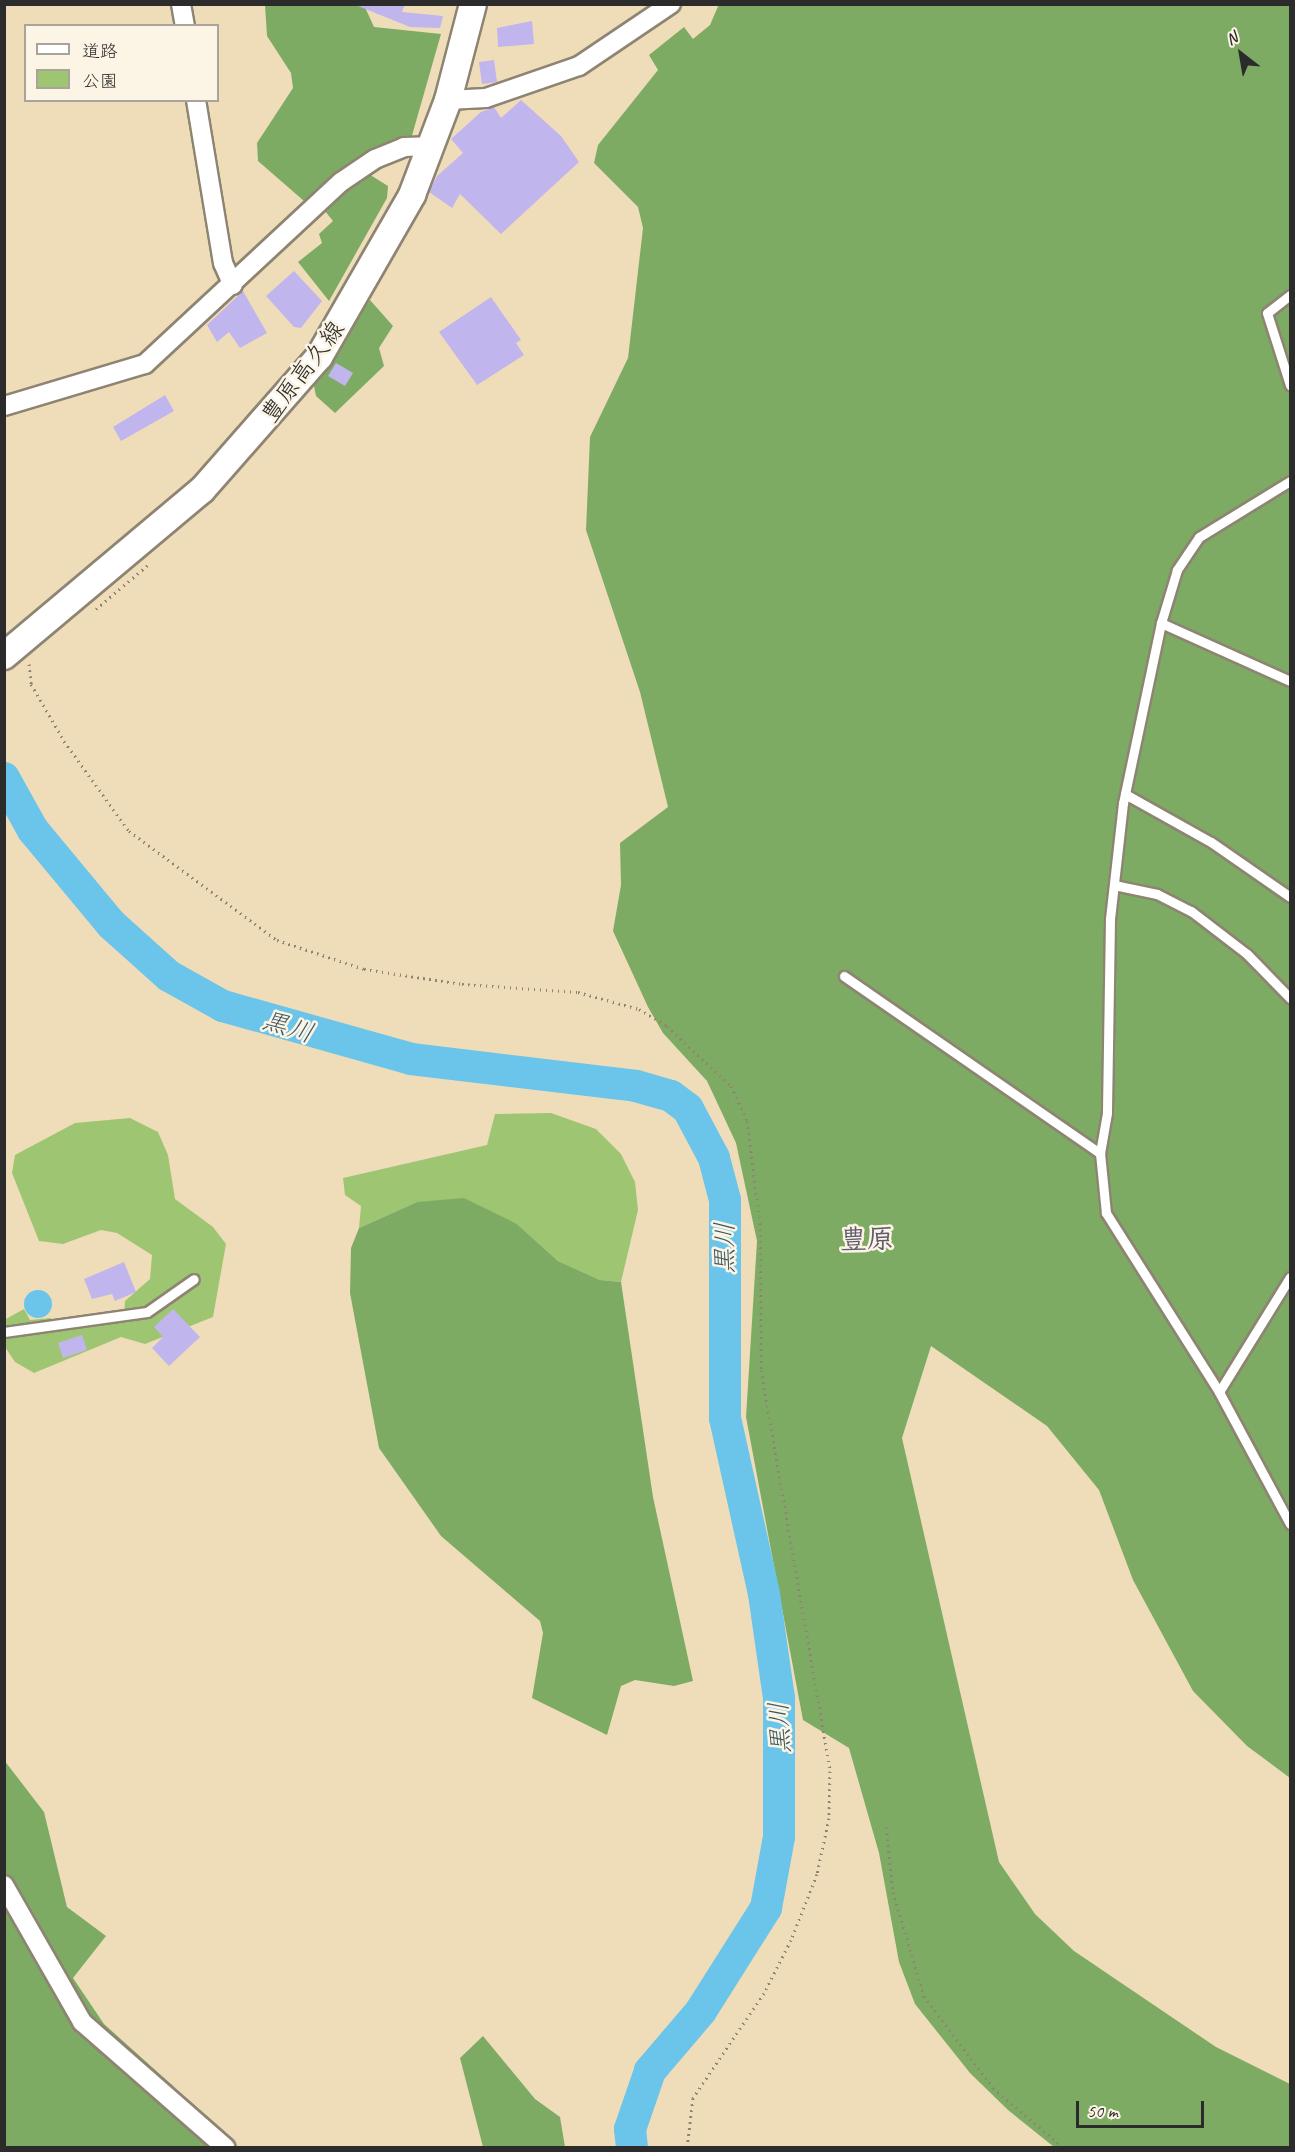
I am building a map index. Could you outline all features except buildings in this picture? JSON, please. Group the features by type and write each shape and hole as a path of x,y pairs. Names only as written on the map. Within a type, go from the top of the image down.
{"main road":[{"name":"豊原高久線","path":"15,656 202,490 284,402 319,357 382,253 429,146 448,99 473,4"}],"street":[{"path":"182,4 185,24"},
{"path":"448,99 486,98 571,69 671,4"},
{"path":"196,102 223,263 232,285"},
{"path":"4,406 145,364 232,285 312,206 358,170 404,147 429,146"},
{"path":"4,1885 82,2022 226,2148"}],"lane":[{"path":"1290,295 1267,313 1290,385"},
{"path":"1290,481 1198,537 1177,570 1161,623 1125,794 1114,885 1107,1113 1100,1153 1106,1213 1219,1392 1290,1524"},
{"path":"1161,623 1290,681"},
{"path":"1125,794 1211,842 1290,897"},
{"path":"1114,885 1157,894 1191,911 1247,954 1290,998"},
{"path":"844,976 1100,1153"},
{"path":"1219,1392 1290,1277"},
{"path":"4,1332 147,1312 194,1279"}],"path":[{"path":"88,615 144,571 157,554"},
{"path":"15,656 26,671 31,684 64,741 129,831 228,909 277,940 364,969 462,984 578,992 639,1009 667,1026 731,1086 747,1121 760,1223 761,1370 830,1772 829,1818 817,1874 791,1940 764,1993 693,2098 687,2148"},
{"path":"886,1827 893,1892 924,1996 993,2088 1064,2148"}],"green space":[{"path":"719,4 1290,5 1290,1778 1247,1746 1193,1691 1133,1580 1099,1490 1047,1426 931,1346 902,1438 999,1862 1035,1914 1074,1951 1216,2047 1290,2084 1290,2147 1054,2147 1008,2110 970,2073 915,2004 899,1962 879,1853 849,1748 803,1720 746,1417 757,1241 736,1143 707,1081 663,1033 648,1007 613,931 621,885 620,843 668,807 640,692 586,530 590,437 628,358 643,228 638,207 594,163 598,145 658,70 649,55 684,27 693,39 710,25"},
{"path":"265,5 364,5 374,27 441,34 411,139 344,169 304,201 258,161 257,143 293,88 291,73 267,36"},
{"path":"364,171 388,186 387,198 329,301 298,262 322,243 319,234 333,221 321,206"},
{"path":"370,300 393,326 379,348 384,366 335,413 316,396 314,386"},
{"path":"551,1113 596,1129 621,1154 635,1182 638,1210 621,1282 600,1280 558,1261 517,1224 417,1202 359,1228 361,1206 345,1195 343,1178 487,1145 495,1114"},
{"path":"130,1118 158,1132 168,1155 175,1199 213,1227 226,1244 213,1317 145,1344 121,1337 34,1373 15,1362 5,1347 4,1320 24,1309 30,1320 51,1318 56,1329 124,1317 125,1301 150,1279 152,1255 117,1233 101,1230 63,1244 39,1241 12,1173 15,1155 75,1123"},
{"path":"464,1198 517,1224 558,1261 600,1280 621,1282 653,1497 693,1681 674,1686 635,1680 621,1686 607,1735 532,1698 543,1633 540,1621 441,1536 379,1448 350,1293 351,1248 359,1228 417,1202"},
{"path":"4,1760 44,1812 67,1907 106,1936 73,1978 104,2024 173,2086 218,2147 5,2147"},
{"path":"483,2036 535,2099 560,2117 565,2147 483,2147 460,2058"}],"water":[{"path":"38,1290 48,1294 52,1304 48,1314 38,1318 28,1314 24,1304 28,1294"}],"waterway":[{"name":"黒川","path":"4,778 33,830 111,924 169,976 223,1006 411,1059 636,1086 671,1096 688,1109 714,1158 725,1200 725,1418 764,1594 779,1698 779,1837 766,1908 701,2011 650,2071 630,2129 632,2148"}],"district":[{"name":"豊原","path":"867,1240"}]}
